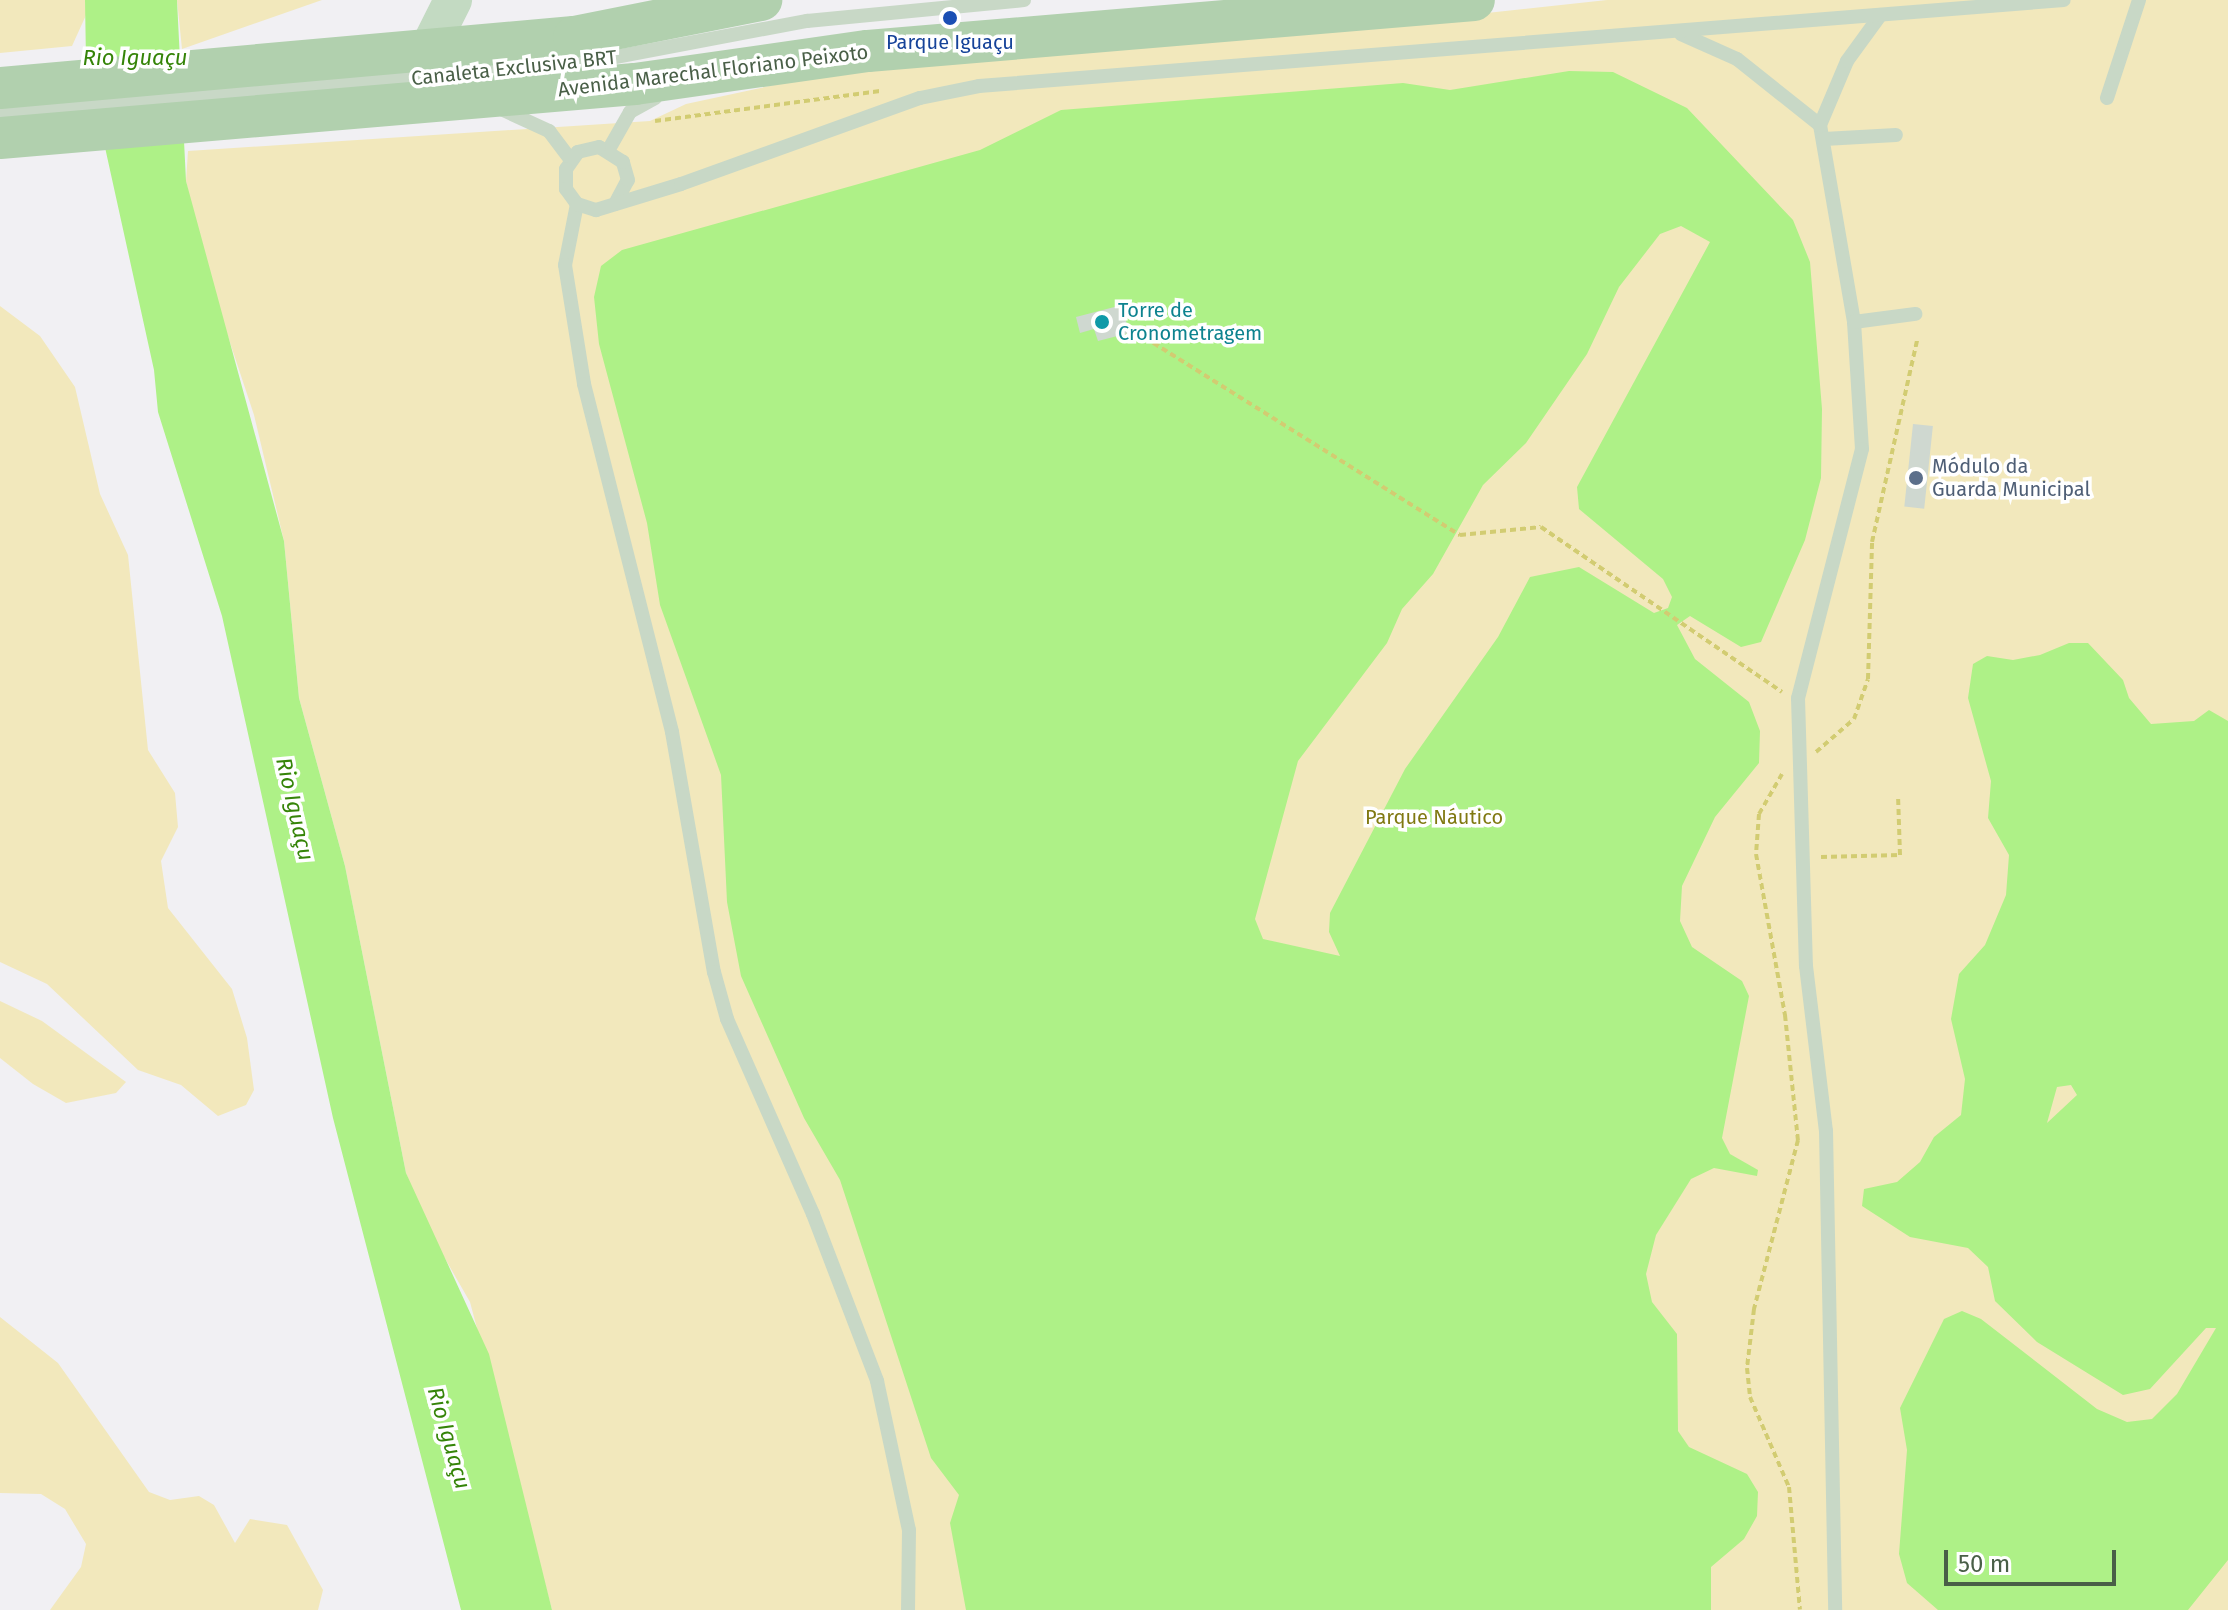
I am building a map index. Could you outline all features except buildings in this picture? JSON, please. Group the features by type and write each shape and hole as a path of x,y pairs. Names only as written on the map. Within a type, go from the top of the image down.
{"main road":[{"name":"Avenida Marechal Floriano Peixoto","path":"255,92 428,50 574,37 761,0"},
{"name":"Avenida Marechal Floriano Peixoto","path":"0,138 61,109 255,92 453,101 757,66 1474,0"},
{"name":"Avenida Marechal Floriano Peixoto","path":"0,88 61,109"}],"street":[{"path":"428,50 453,0"}],"lane":[{"name":"Canaleta Exclusiva BRT","path":"255,92 589,62 807,21 1024,0"},
{"path":"577,204 596,210 949,91 2064,0"},
{"path":"2107,98 2139,0"},
{"path":"1835,1610 1826,1131 1806,966 1798,698 1862,449 1854,322 1822,132 1847,61 1879,17"},
{"path":"1677,32 1737,59 1822,132 1896,135"},
{"path":"609,149 643,103 757,66"},
{"path":"453,101 530,119 571,160"},
{"path":"0,112 61,109"},
{"path":"615,204 628,180 623,162 609,149 588,148 571,160 564,179 577,204 565,265 584,384 669,718 714,972 727,1019 813,1214 877,1381 909,1530 908,1610"},
{"path":"1854,322 1915,314"}],"path":[{"path":"1128,327 1460,535 1541,527 1798,698"},
{"path":"1800,1610 1789,1487 1750,1397 1747,1368 1754,1309 1794,1176 1798,1140 1785,1015 1756,854 1767,792 1798,762 1842,734 1862,702 1874,530 1917,340"},
{"path":"1801,857 1900,855 1898,796"}],"green space":[{"path":"0,0 85,0 87,13 72,46 0,53"},
{"path":"177,0 322,0 182,49"},
{"name":"Parque Náutico","path":"1607,0 2228,0 2228,1610 552,1610 470,1302 424,1222 406,1173 345,866 299,698 284,541 254,415 205,267 186,181 188,151 650,121 686,104 839,71 1256,38"},
{"path":"0,306 40,336 75,387 100,494 128,555 148,750 175,793 178,827 161,861 168,908 232,989 247,1038 254,1090 246,1105 218,1116 181,1085 138,1070 47,984 0,962"},
{"path":"0,1001 42,1021 126,1082 116,1093 66,1103 33,1084 0,1058"},
{"path":"0,1317 58,1363 149,1492 170,1500 199,1496 214,1505 235,1543 250,1519 287,1525 323,1590 318,1610 50,1610 81,1567 86,1544 65,1509 41,1494 0,1493"}],"water":[{"name":"Rio Iguaçu","path":"85,0 177,0 186,181 284,541 299,698 345,866 406,1173 489,1354 552,1610 461,1610 333,1118 222,616 158,412 154,370 86,61"},
{"path":"1569,71 1613,72 1687,108 1793,220 1810,262 1822,409 1821,478 1805,540 1761,642 1741,647 1690,616 1677,625 1695,659 1749,702 1760,731 1759,763 1715,817 1682,886 1680,921 1692,947 1742,981 1749,996 1722,1138 1730,1154 1758,1170 1757,1176 1714,1168 1691,1179 1656,1235 1646,1274 1652,1302 1677,1334 1678,1431 1689,1447 1747,1474 1758,1492 1757,1516 1744,1539 1711,1567 1711,1610 966,1610 950,1523 959,1495 931,1458 840,1180 804,1118 741,976 727,902 721,775 660,605 647,523 599,344 594,297 601,266 622,250 980,150 1061,110 1403,83 1450,90","holes":["1681,226 1710,242 1577,487 1579,509 1663,579 1672,597 1668,608 1654,613 1579,567 1530,577 1498,637 1405,769 1330,913 1329,932 1340,956 1263,939 1255,919 1298,761 1387,643 1402,609 1433,574 1483,485 1526,443 1587,354 1619,287 1660,234"]},
{"path":"2069,643 2088,643 2123,680 2129,698 2151,724 2194,721 2209,710 2228,721 2228,1560 2188,1610 1938,1610 1907,1583 1899,1554 1907,1450 1900,1408 1944,1319 1962,1311 1981,1319 2097,1409 2127,1422 2152,1419 2177,1394 2216,1328 2206,1328 2150,1389 2123,1395 2037,1342 1995,1301 1988,1267 1968,1248 1910,1237 1862,1206 1864,1189 1897,1182 1920,1162 1934,1137 1961,1115 1965,1079 1951,1019 1959,974 1985,945 2006,895 2009,855 1988,818 1991,781 1968,698 1973,664 1987,656 2013,660 2040,655","holes":["2071,1085 2077,1095 2047,1123 2057,1087"]}],"place":[{"name":"Parque Iguaçu","path":"950,18"},
{"name":"Torre de Cronometragem","path":"1102,322"},
{"name":"Módulo da Guarda Municipal","path":"1916,478"}]}
